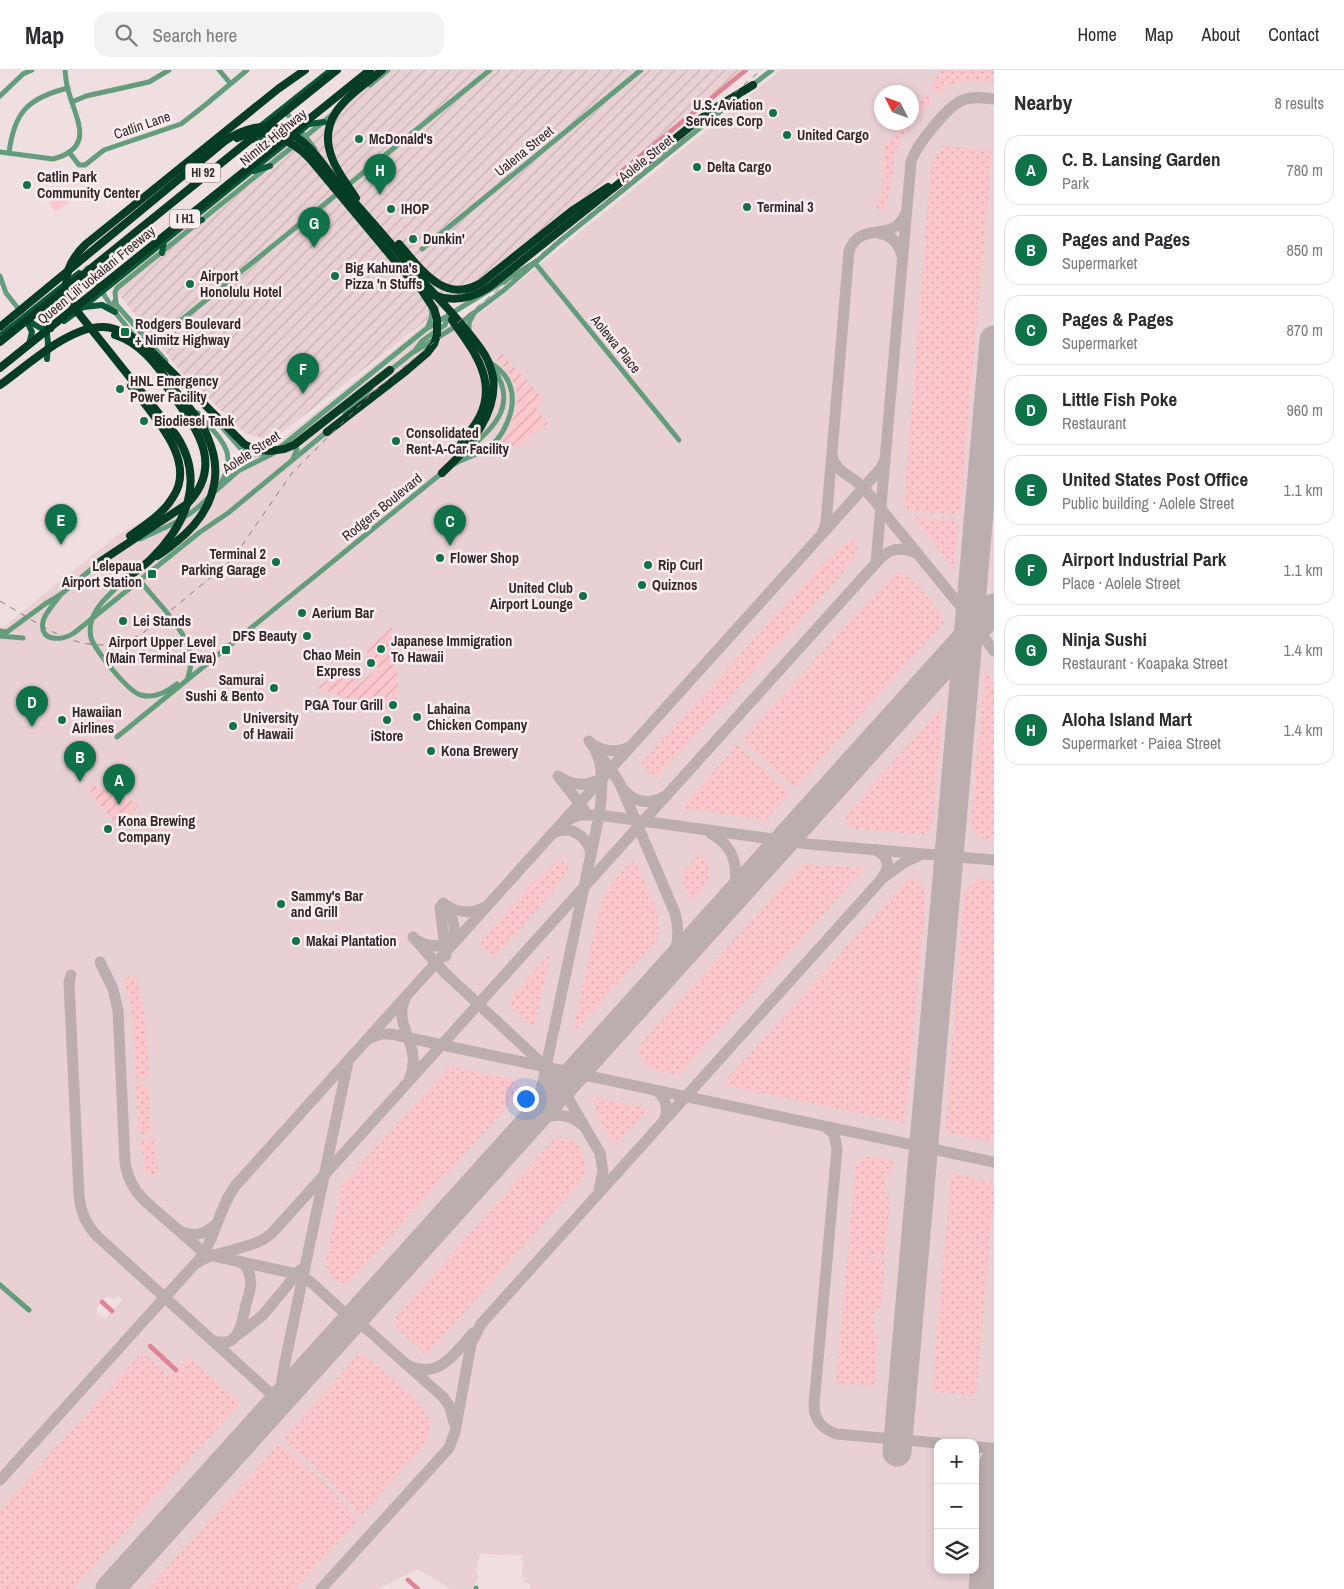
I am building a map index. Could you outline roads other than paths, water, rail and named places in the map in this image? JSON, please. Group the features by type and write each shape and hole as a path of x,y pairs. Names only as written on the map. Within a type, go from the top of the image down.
{"highway":[{"path":"98,563 165,508 178,489 181,471 178,457 170,442 107,350 70,301 66,278 70,265 76,254 86,244 270,95 305,70"},
{"name":"Queen Liliʻuokalani Freeway","path":"0,342 337,70"},
{"name":"Queen Liliʻuokalani Freeway","path":"0,368 372,70"},
{"path":"364,210 332,160 328,144 328,130 333,116 341,104 381,72"},
{"path":"384,234 397,243 435,282 453,290 464,290 481,283 627,176 696,122 753,85"},
{"path":"0,327 232,136 249,129 267,126 285,130 303,142 339,185 364,210 422,281 475,352 482,368 485,393 482,409 476,423 459,447 456,458"},
{"path":"213,151 241,136 251,134 272,135 293,144 310,159 411,281 425,292 441,298 460,299 483,291 555,229"},
{"path":"327,432 427,353 438,335 438,319 434,309 384,234"},
{"path":"422,281 484,353 493,375 493,398 490,411 479,430 453,463 442,473"},
{"path":"0,385 62,340 78,331 105,327 116,329 143,343 244,444 270,451 284,449 301,440 390,370"},
{"path":"87,329 108,332 122,337 144,352 156,364 204,428 212,449 215,471 212,494 199,520 185,535 124,580"},
{"path":"107,350 121,364 176,435 185,449 190,465 191,490 188,504 172,535 151,559"},
{"path":"98,563 187,504 203,480 206,456 201,440 144,352"}],"main road":[{"name":"Nimitz Highway","path":"0,336 331,70"},
{"name":"Nimitz Highway","path":"0,372 54,328 103,292 115,280 309,124 372,70"},
{"path":"309,124 324,122"},
{"path":"242,142 260,140 269,144 271,152 266,159"},
{"path":"250,172 270,166"},
{"path":"186,224 202,220"},
{"path":"162,253 164,241"},
{"path":"115,280 124,283"},
{"path":"83,307 102,305 115,312"},
{"path":"17,322 18,308"},
{"path":"24,316 39,328 54,328"},
{"path":"24,316 32,332 31,341 26,350"},
{"path":"47,334 47,359"},
{"path":"48,344 60,350"}],"street":[{"path":"0,96 23,74 32,70"},
{"path":"0,152 53,159 68,152 79,140 80,126 64,70"},
{"path":"72,102 86,96 150,82 169,70"},
{"path":"219,70 230,84"},
{"name":"Catlin Lane","path":"68,152 79,165 85,165 104,150 181,124 247,70"},
{"path":"116,303 115,292 124,283 324,122 381,72 388,70"},
{"path":"174,326 490,70"},
{"name":"Ualena Street","path":"422,249 641,70"},
{"name":"Aolele Street","path":"60,595 45,616 42,624 44,632 54,639 68,637 200,532 228,513 327,432 390,370 412,353 475,312 524,274 534,263 772,70"},
{"path":"9,153 16,121 28,107 41,97 68,88"},
{"name":"Rodgers Boulevard","path":"117,737 442,473 464,458 483,451 488,447 499,436 507,422 512,401 510,384 505,376 496,366 488,361 343,188 283,108"},
{"name":"Aolele Street","path":"0,632 7,632 44,604 60,595 98,563 138,539 174,524 187,516 202,505 238,471 272,454 426,329 534,263"},
{"name":"Aolewa Place","path":"534,263 679,440"},
{"path":"86,268 115,312 226,449 229,464 225,477 217,489"},
{"path":"0,276 6,293 24,316"},
{"path":"422,281 426,301 432,311 430,322 426,329"},
{"path":"103,292 116,303 238,446 252,454 272,454"},
{"path":"471,340 469,323 475,312"},
{"path":"412,353 422,341 445,325 449,314"},
{"path":"124,580 95,612 91,623 90,633 92,639 99,652 125,684 134,692 143,696 164,694 485,436 498,418 504,402 504,388 488,361"},
{"path":"291,462 297,449 293,437"},
{"path":"139,580 179,628 187,641 191,653 191,668 187,679"},
{"path":"0,636 23,638"},
{"path":"0,1285 29,1310"}],"waterway":[{"path":"618,174 746,70"},
{"path":"102,1302 112,1311"},
{"path":"150,1346 176,1370"},
{"path":"408,1580 418,1589"}],"railway":[{"path":"0,601 51,631 68,639 86,644 104,645 123,642 143,633 226,565 238,551 292,473 371,394 690,132 761,70"}],"place":[{"name":"U.S. Aviation Services Corp","path":"773,113"},
{"name":"United Cargo","path":"787,135"},
{"name":"McDonald's","path":"359,139"},
{"name":"Delta Cargo","path":"697,167"},
{"name":"Catlin Park Community Center","path":"27,185"},
{"name":"Aloha Island Mart","path":"380,195"},
{"name":"Terminal 3","path":"747,207"},
{"name":"IHOP","path":"391,209"},
{"name":"Dunkin'","path":"413,239"},
{"name":"Ninja Sushi","path":"314,248"},
{"name":"Big Kahuna's Pizza 'n Stuffs","path":"335,276"},
{"name":"Airport Honolulu Hotel","path":"190,284"},
{"name":"Rodgers Boulevard + Nimitz Highway","path":"125,332"},
{"name":"HNL Emergency Power Facility","path":"120,389"},
{"name":"Airport Industrial Park","path":"303,394"},
{"name":"Biodiesel Tank","path":"144,421"},
{"name":"Consolidated Rent-A-Car Facility","path":"396,441"},
{"name":"United States Post Office","path":"61,545"},
{"name":"Pages & Pages","path":"450,546"},
{"name":"Flower Shop","path":"440,558"},
{"name":"Terminal 2 Parking Garage","path":"276,562"},
{"name":"Rip Curl","path":"648,565"},
{"name":"Lelepaua Airport Station","path":"152,574"},
{"name":"Quiznos","path":"642,585"},
{"name":"United Club Airport Lounge","path":"583,596"},
{"name":"Aerium Bar","path":"302,613"},
{"name":"Lei Stands","path":"123,621"},
{"name":"DFS Beauty","path":"307,636"},
{"name":"Japanese Immigration To Hawaii","path":"381,649"},
{"name":"Airport Upper Level (Main Terminal Ewa)","path":"226,650"},
{"name":"Chao Mein Express","path":"371,663"},
{"name":"Samurai Sushi & Bento","path":"274,688"},
{"name":"PGA Tour Grill","path":"393,705"},
{"name":"Lahaina Chicken Company","path":"417,717"},
{"name":"Hawaiian Airlines","path":"62,720"},
{"name":"iStore","path":"387,720"},
{"name":"University of Hawaii","path":"233,726"},
{"name":"Little Fish Poke","path":"32,727"},
{"name":"Kona Brewery","path":"431,751"},
{"name":"Pages and Pages","path":"80,782"},
{"name":"C. B. Lansing Garden","path":"119,805"},
{"name":"Kona Brewing Company","path":"108,829"},
{"name":"Sammy's Bar and Grill","path":"281,904"},
{"name":"Makai Plantation","path":"296,941"}]}
